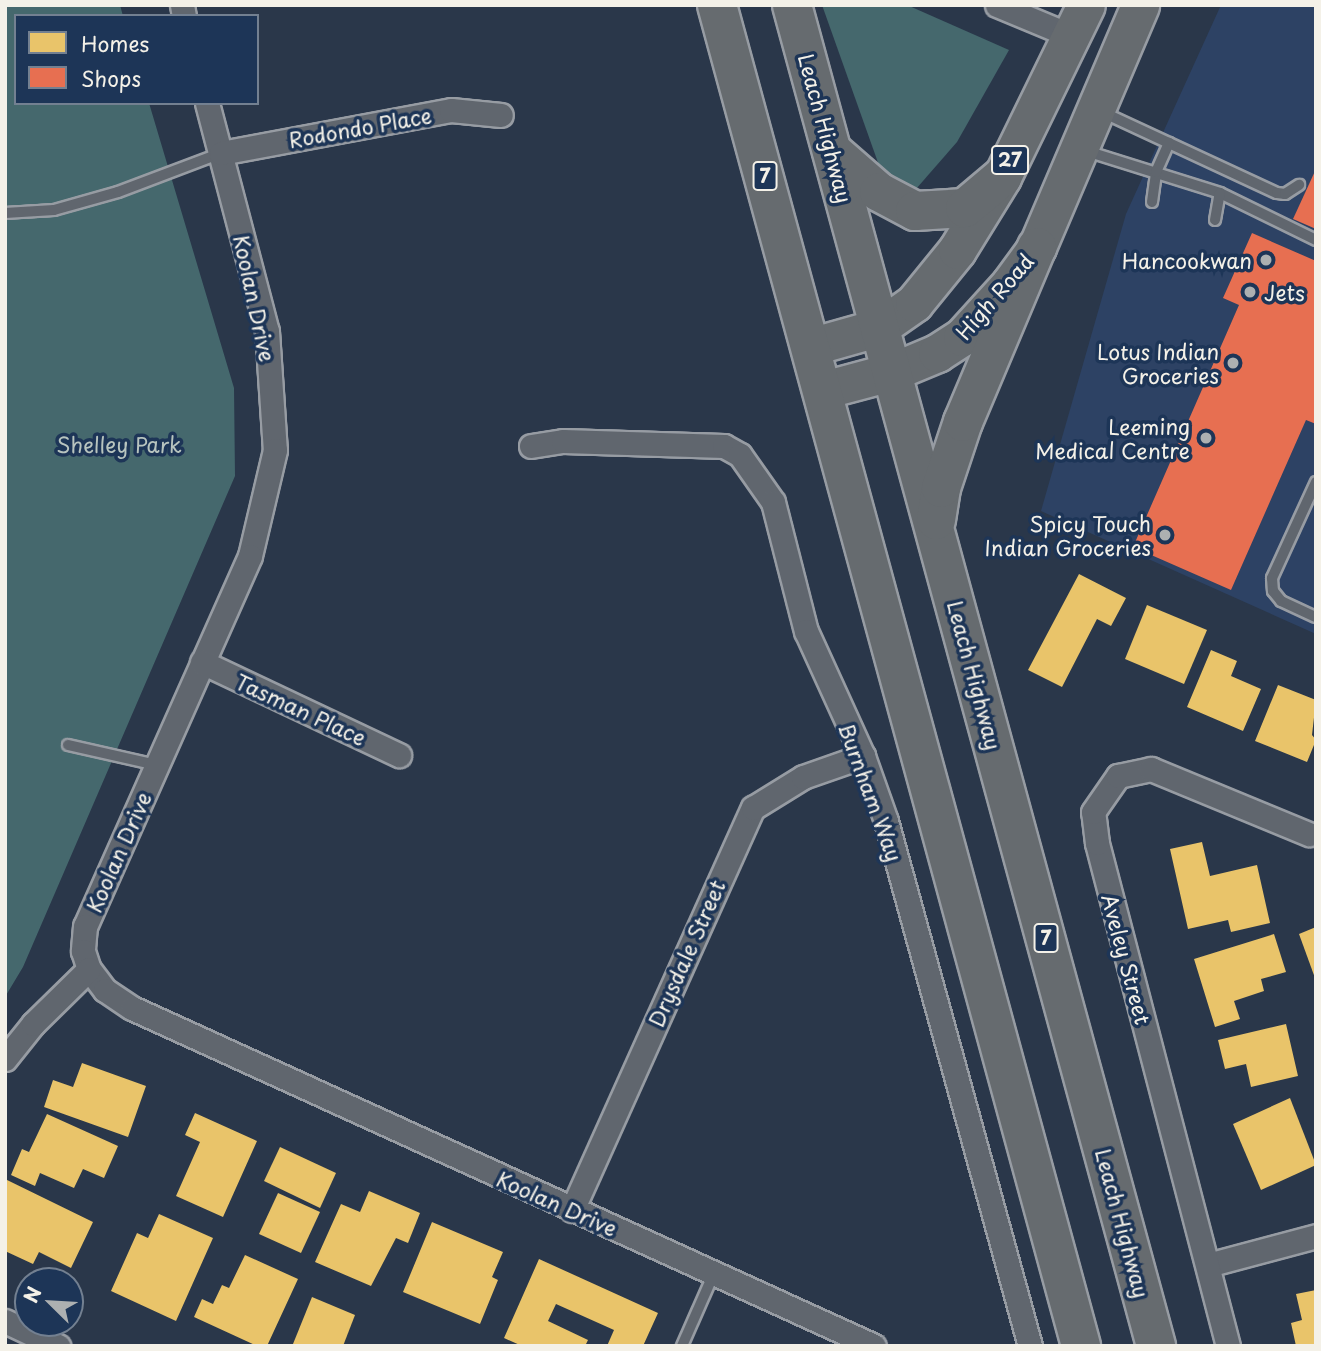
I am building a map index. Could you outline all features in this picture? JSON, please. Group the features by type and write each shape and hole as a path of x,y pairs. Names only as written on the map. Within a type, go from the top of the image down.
{"highway":[{"name":"7","path":"717,5 813,346 1081,1346"},
{"name":"Leach Highway","path":"792,5 894,371 1156,1346"},
{"name":"27","path":"832,150 879,192 915,211 965,208 1003,177"},
{"path":"935,530 941,488 964,422 1037,247"}],"main road":[{"name":"High Road","path":"823,390 894,371 937,353 962,337 1037,247 1140,5"},
{"name":"27","path":"813,346 880,327 914,303 957,250 1003,177 1078,20"}],"street":[{"path":"997,5 1078,20"},
{"name":"Koolan Drive","path":"208,105 267,331 275,450 250,556 85,926 83,951 89,969 105,990 132,1008 874,1346"},
{"name":"Rodondo Place","path":"221,153 451,110 501,115"},
{"name":"Burnham Way","path":"531,446 562,441 705,443 724,446 740,455 773,502 806,631 863,756 890,835 1030,1346"},
{"name":"Tasman Place","path":"202,662 399,755"},
{"name":"Drysdale Street","path":"572,1210 753,808 803,777 863,756"},
{"name":"Aveley Street","path":"1228,1346 1097,843 1093,811 1118,776 1151,769 1309,834"},
{"path":"5,1059 33,1024 89,969"},
{"path":"1208,1265 1316,1236"},
{"path":"5,1321 58,1346"}],"lane":[{"path":"1094,109 1276,193 1285,194 1299,185"},
{"path":"1152,202 1156,172 1169,143"},
{"path":"1077,148 1220,193 1316,240"},
{"path":"5,213 56,215 221,153"},
{"path":"1215,220 1220,193"},
{"path":"1316,482 1272,578 1273,591 1281,601 1316,617"},
{"path":"68,745 157,765"},
{"path":"682,1346 714,1273"}],"shaded area":[{"path":"1221,5 1316,5 1316,634 1041,511 1126,214"}],"green space":[{"name":"Shelley Park","path":"5,5 120,5 122,14 14,14 14,105 150,105 234,388 235,476 23,967 5,997"},
{"path":"822,5 907,5 1009,50 957,142 916,189 881,171"}],"building: Homes":[{"path":"1079,574 1126,598 1111,626 1097,619 1062,687 1028,670"},
{"path":"1147,605 1207,630 1184,684 1125,659"},
{"path":"1211,650 1237,661 1231,676 1261,689 1243,731 1187,707"},
{"path":"1278,685 1316,700 1312,735 1316,740 1307,762 1255,741"},
{"path":"1202,842 1210,876 1257,865 1270,923 1231,932 1228,920 1188,929 1170,849"},
{"path":"1316,927 1316,978 1315,978 1299,934"},
{"path":"1274,934 1286,972 1261,979 1264,991 1234,1001 1240,1019 1215,1027 1194,959"},
{"path":"1286,1024 1298,1076 1251,1087 1246,1064 1225,1069 1218,1040"},
{"path":"82,1063 146,1086 128,1137 44,1107 53,1080 73,1087"},
{"path":"1290,1098 1316,1165 1261,1190 1233,1124"},
{"path":"195,1113 257,1141 223,1217 176,1196 200,1142 185,1135"},
{"path":"47,1114 118,1146 104,1178 83,1169 74,1188 40,1173 35,1186 11,1175 22,1149 29,1152"},
{"path":"280,1147 336,1173 320,1208 264,1181"},
{"path":"5,1179 93,1222 71,1267 39,1252 33,1264 5,1251"},
{"path":"369,1191 420,1213 408,1243 396,1238 371,1286 315,1262 341,1204 360,1212"},
{"path":"278,1193 320,1212 301,1253 259,1234"},
{"path":"159,1214 213,1238 176,1321 111,1291 137,1233 148,1238"},
{"path":"432,1222 503,1252 492,1277 498,1280 480,1324 403,1292"},
{"path":"245,1255 298,1279 267,1346 257,1346 194,1317 202,1299 213,1304 222,1285 229,1288"},
{"path":"539,1259 658,1313 643,1346 607,1346 614,1330 556,1304 548,1321 588,1340 585,1346 522,1346 504,1338"},
{"path":"1316,1290 1316,1346 1296,1346 1291,1323 1302,1320 1296,1294"},
{"path":"312,1297 355,1315 343,1346 293,1344"}],"building: Shops":[{"path":"1316,169 1316,229 1293,219"},
{"path":"1252,233 1316,261 1316,424 1306,420 1231,590 1133,547 1239,305 1223,298"}],"place":[{"name":"Hancookwan","path":"1266,260"},
{"name":"Jets","path":"1250,292"},
{"name":"Lotus Indian Groceries","path":"1233,363"},
{"name":"Leeming Medical Centre","path":"1206,438"},
{"name":"Spicy Touch Indian Groceries","path":"1165,535"}]}
